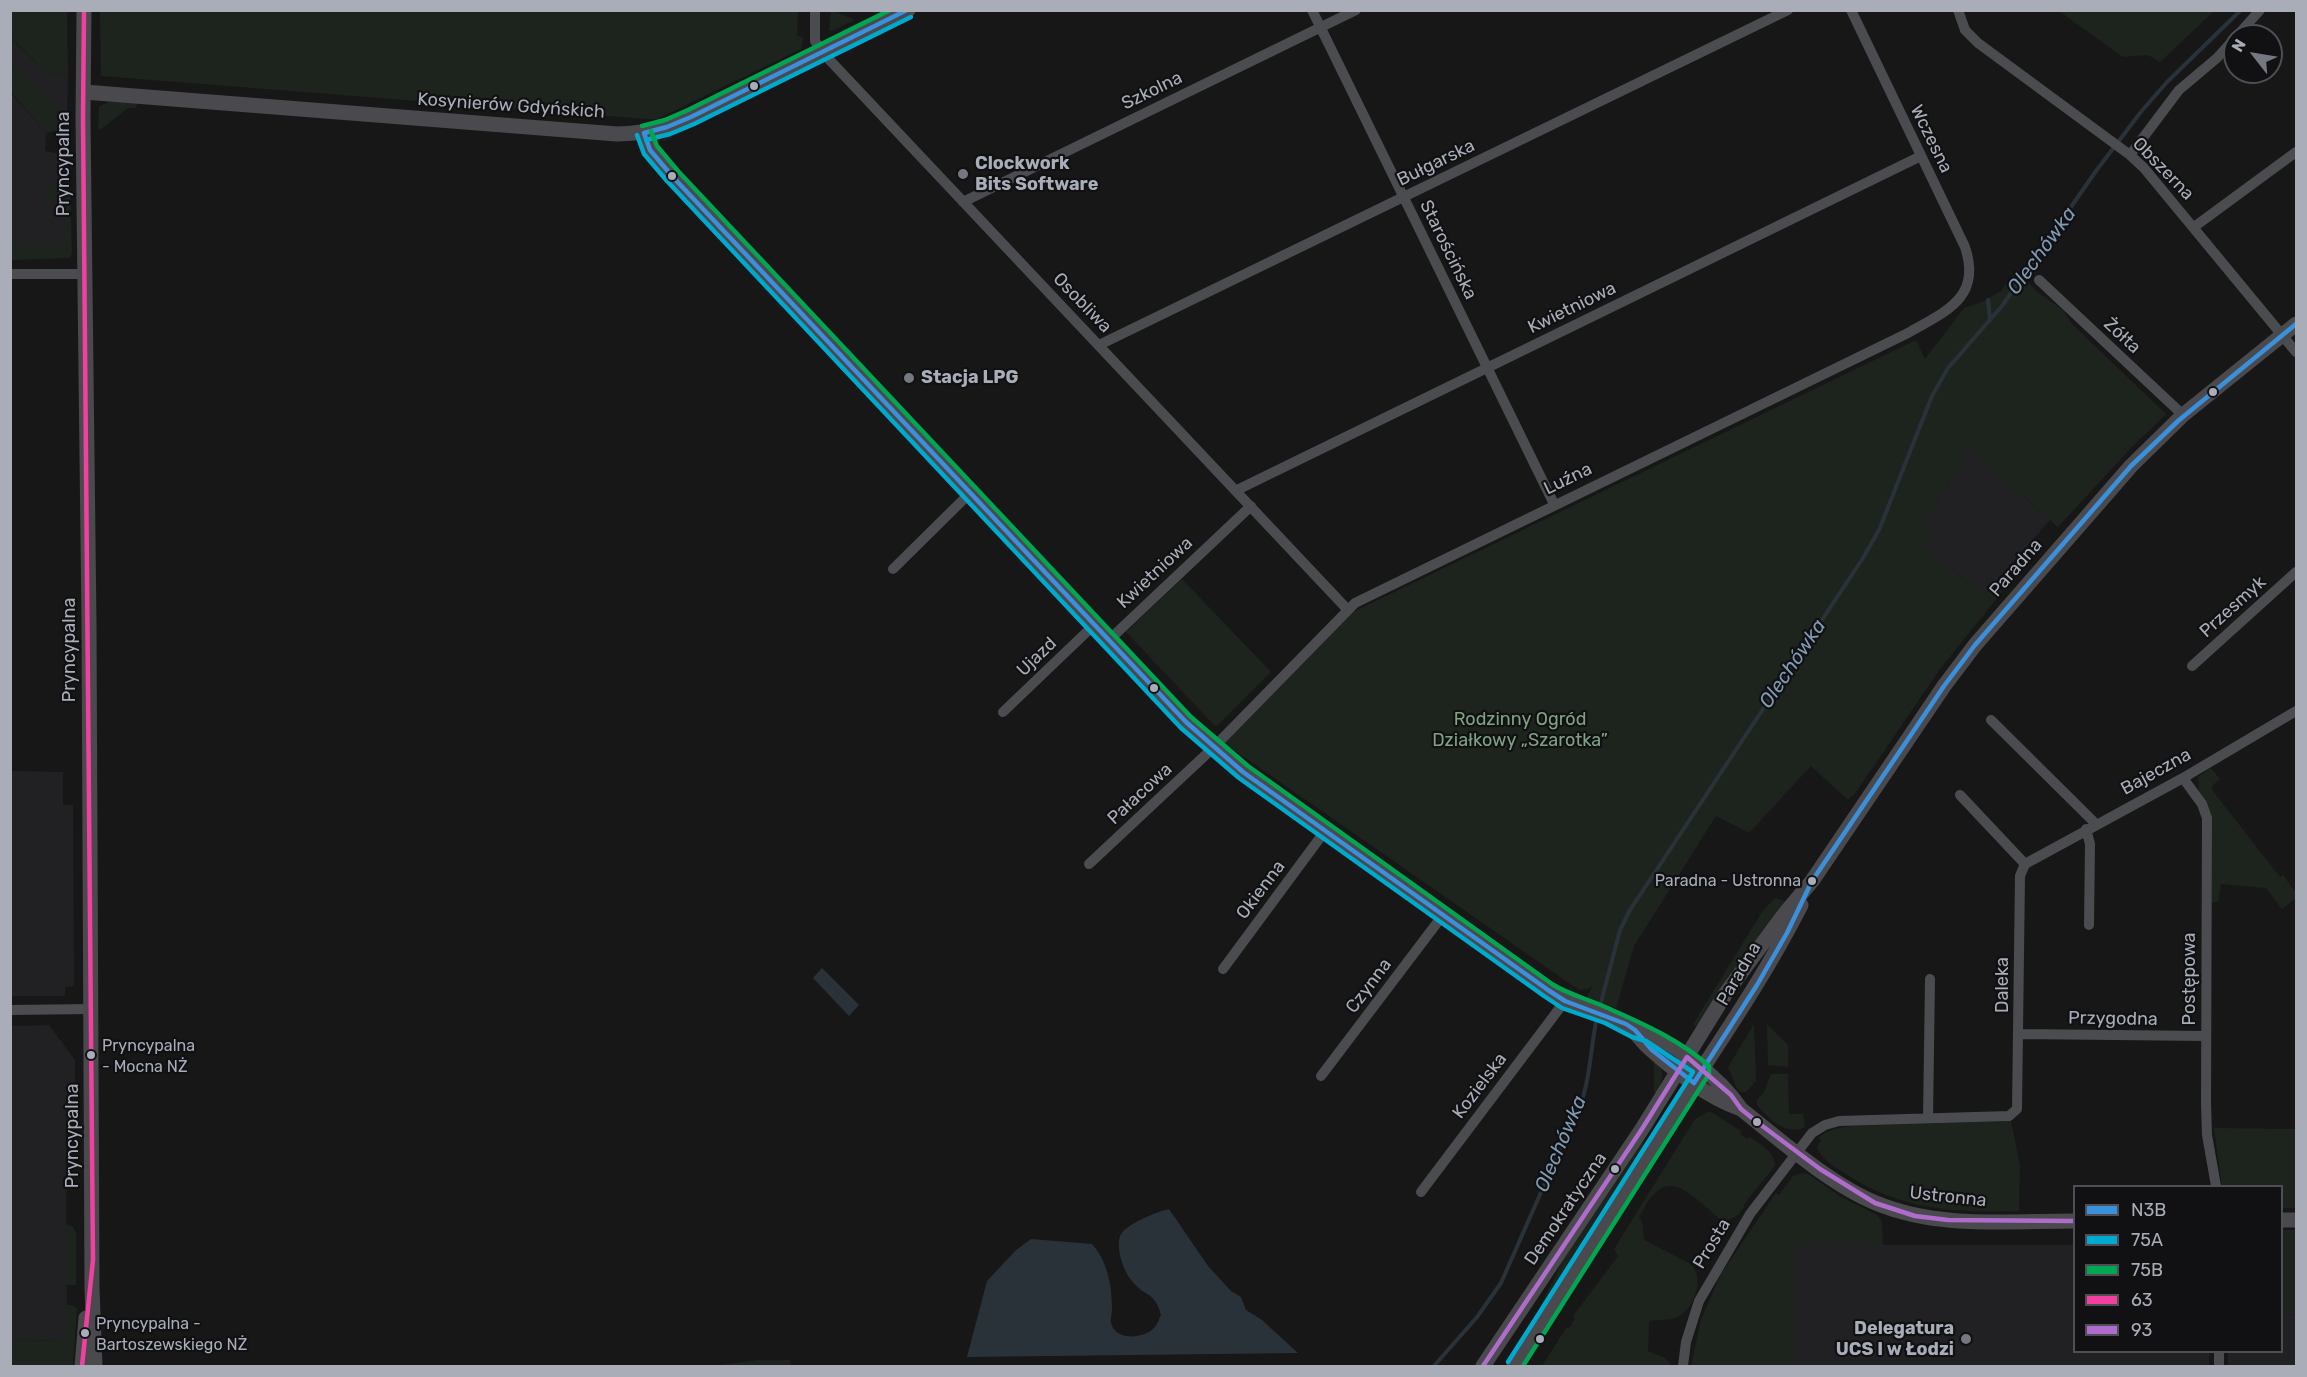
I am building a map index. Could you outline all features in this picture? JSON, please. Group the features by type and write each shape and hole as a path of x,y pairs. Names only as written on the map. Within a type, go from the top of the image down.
{"street":[{"name":"Pryncypalna","path":"84,10 92,1289 95,1366"},
{"name":"Osobliwa","path":"815,10 815,41 823,53 1347,609"},
{"name":"Kosynierów Gdyńskich","path":"84,92 617,134 644,133 691,117 908,10"},
{"name":"Starościńska","path":"1312,10 1554,504"},
{"name":"Szkolna","path":"963,202 1356,10"},
{"name":"Bułgarska","path":"1099,345 1788,10"},
{"name":"Wczesna","path":"1851,10 1965,247 1969,266 1968,285"},
{"name":"Obszerna","path":"1958,10 1965,30 1978,43 2108,138 2156,180 2296,352"},
{"path":"2248,24 2260,10"},
{"path":"2127,153 2179,90 2223,51"},
{"name":"Ustronna","path":"644,133 650,150 672,176 1094,625 1213,748 1243,772 1565,1001 1649,1034 1687,1057 1731,1095 1741,1109 1851,1190 1875,1203 1915,1216 1964,1221 2073,1221"},
{"path":"2194,227 2296,152"},
{"name":"Kwietniowa","path":"1237,490 1921,156"},
{"path":"10,274 85,274"},
{"name":"Żółta","path":"2039,280 2183,416"},
{"name":"Luźna","path":"1213,748 1347,609 1374,593 1554,504 1908,333 1956,304 1964,295 1968,285"},
{"name":"Paradna","path":"1678,1072 1726,993 1812,881 1938,695 1975,645 2117,482 2183,416 2296,324"},
{"path":"893,569 970,493"},
{"name":"Kwietniowa","path":"1109,640 1251,506"},
{"name":"Przesmyk","path":"2192,666 2296,572"},
{"name":"Ujazd","path":"1003,712 1094,625"},
{"name":"Bajeczna","path":"2028,862 2183,777 2296,711"},
{"path":"1992,720 2091,826 2089,925"},
{"name":"Pałacowa","path":"1089,864 1213,748"},
{"name":"Postępowa","path":"2183,777 2202,804 2206,818 2207,1135 2216,1185"},
{"path":"1960,795 2028,862"},
{"name":"Okienna","path":"1223,969 1325,831"},
{"name":"Daleka","path":"2014,1114 2019,1104 2020,876 2028,862"},
{"name":"Paradna","path":"1694,1083 1720,1045 1798,911 1812,881"},
{"name":"Czynna","path":"1321,1076 1443,915"},
{"path":"1928,1118 1930,979"},
{"name":"Kozielska","path":"1421,1192 1565,1001"},
{"path":"10,1010 92,1009"},
{"name":"Ustronna","path":"1635,1030 1644,1043 1678,1072 1724,1103 1741,1109"},
{"name":"Przygodna","path":"2019,1034 2206,1036"},
{"name":"Demokratyczna","path":"1483,1366 1678,1072"},
{"path":"1514,1366 1571,1280 1694,1083"},
{"name":"Prosta","path":"1683,1366 1692,1321 1708,1283 1750,1214 1812,1133 1832,1122 2014,1114"},
{"name":"Pryncypalna","path":"82,1366 85,1326 92,1289"}],"shaded area":[{"path":"10,38 48,73 68,74 67,122 11,63"},
{"path":"10,92 46,133 45,151 68,156 71,252 11,257"},
{"path":"1970,449 2050,520 1983,596 1926,546 1924,522"},
{"path":"11,771 63,772 63,805 73,805 74,986 65,987 65,996 11,996"},
{"path":"822,968 859,1005 849,1016 813,978"},
{"path":"49,1025 75,1060 75,1127 66,1128 67,1340 11,1341 10,1026"},
{"path":"1169,1209 1208,1266 1231,1291 1241,1297 1246,1310 1262,1320 1298,1353 967,1357 987,1281 1016,1250 1031,1239 1092,1244 1102,1259 1108,1275 1112,1300 1111,1321 1114,1329 1118,1333 1130,1336 1149,1332 1155,1327 1161,1315 1159,1307 1152,1298 1136,1286 1129,1276 1121,1259 1119,1241 1120,1236 1128,1227"},
{"path":"1794,1245 2073,1245 2073,1353 2209,1353 2209,1366 1794,1366"},
{"path":"2296,1314 2296,1366 2228,1366 2228,1353 2283,1353 2283,1315"}],"green space":[{"path":"10,11 67,11 68,74 48,73 11,38"},
{"path":"100,11 798,11 797,36 803,37 801,49 657,119 101,76"},
{"path":"831,11 855,20 832,31 829,30"},
{"path":"882,11 894,11 844,35 842,30"},
{"path":"2059,11 2214,11 2160,62 2148,55 2123,57"},
{"path":"11,63 67,122 56,131 46,133 11,92"},
{"path":"758,92 759,95 662,142 665,137"},
{"path":"108,102 137,102 136,108 128,108 100,130 98,129 99,107"},
{"path":"70,180 72,253 70,258 11,260 11,246 57,245 60,241 64,227 63,205 59,202 44,200 44,186"},
{"name":"Rodzinny Ogród Działkowy „Szarotka”","path":"2016,271 2040,294 2063,310 2072,324 2166,414 2130,449 2058,527 1970,449 1924,522 1936,530 1926,546 1983,596 1996,582 2002,592 1940,669 1854,795 1848,800 1811,766 1749,833 1716,816 1634,946 1616,1008 1587,998 1592,986 1579,990 1224,743 1351,613 1916,340 1925,359 1964,308 1982,302 2001,291"},
{"path":"1182,579 1271,672 1216,727 1126,632"},
{"path":"2211,768 2220,779 2213,785 2212,790 2280,877 2283,875 2296,893 2296,898 2282,909 2266,888 2221,884 2218,902 2212,902 2212,816 2199,790 2198,777"},
{"path":"1775,898 1787,902 1697,1027 1693,1024 1762,912"},
{"path":"1754,1024 1756,1081 1746,1092 1741,1092 1737,1089 1728,1067"},
{"path":"1767,1024 1788,1045 1788,1067 1768,1065"},
{"path":"1654,1062 1661,1067 1662,1074 1657,1093 1654,1092"},
{"path":"1771,1074 1788,1074 1789,1114 1803,1114 1805,1127 1791,1129 1778,1125 1757,1105 1757,1100 1764,1092"},
{"path":"1710,1111 1742,1132 1740,1134 1747,1139 1750,1137 1766,1149 1772,1156 1775,1166 1745,1203 1742,1211 1732,1218 1720,1219 1686,1192 1667,1186 1658,1191 1649,1201 1639,1218 1642,1222 1644,1240 1689,1263 1697,1275 1696,1291 1684,1313 1675,1318 1649,1321 1648,1351 1665,1358 1672,1366 1542,1366 1566,1328 1570,1327 1575,1318 1573,1316 1618,1256 1614,1249 1695,1119"},
{"path":"2011,1121 2020,1165 2019,1211 1949,1210 1906,1202 1864,1185 1831,1164 1817,1147 1821,1140 1818,1138 1822,1135 1834,1129 1852,1126"},
{"path":"2214,1128 2296,1129 2296,1208 2283,1208 2283,1185 2222,1185"},
{"path":"1642,1142 1646,1145 1543,1309 1540,1307 1563,1260"},
{"path":"1808,1174 1841,1197 1877,1215 1882,1222 1883,1245 1794,1245 1794,1366 1691,1366 1701,1319 1721,1274 1776,1193 1779,1195 1793,1176"},
{"path":"66,1225 72,1226 76,1232 76,1285 66,1285"},
{"path":"2283,1230 2296,1230 2296,1314 2283,1315"},
{"path":"66,1305 77,1308 73,1366 11,1366 11,1341 67,1340"},
{"path":"758,1360 790,1360 791,1366 712,1366"}],"waterway":[{"name":"Olechówka","path":"1599,1010 1620,930 1630,910 1863,558 1879,530 1932,396 1948,368 2002,306 2096,171 2140,113 2167,82 2241,10"},
{"path":"1988,300 1990,320"},
{"name":"Olechówka","path":"1434,1366 1477,1317 1501,1283 1583,1097 1597,1017"}],"transit line":[{"name":"63","path":"82,1366 93,1260 84,10"},
{"name":"75B","path":"642,126 665,120 688,110 890,10"},
{"name":"N3B","path":"644,133 691,117 907,10"},
{"name":"75A","path":"646,140 670,134 694,124 911,17"},
{"name":"75B","path":"651,131 657,146 678,171 1191,717 1248,766 1552,984 1675,1041 1709,1066 1709,1074 1523,1366"},
{"name":"N3B","path":"644,133 650,150 672,176 1186,722 1243,772 1548,990 1565,1001 1626,1024 1635,1030 1652,1050 1694,1083 1757,985 1787,933 1812,881 1944,686 1975,645 2131,466 2178,421 2296,324"},
{"name":"75A","path":"637,135 644,154 667,181 1181,728 1239,778 1544,996 1562,1008 1646,1041 1693,1072 1508,1362"},
{"name":"93","path":"1483,1366 1642,1129 1687,1057 1731,1095 1741,1109 1757,1122 1820,1169 1875,1203 1915,1216 1948,1220 2073,1221"}],"place":[{"name":"Clockwork Bits Software","path":"963,174"},
{"name":"Stacja LPG","path":"909,378"},
{"name":"Paradna - Ustronna","path":"1812,881"},
{"name":"Pryncypalna - Mocna NŻ","path":"91,1055"},
{"name":"Pryncypalna - Bartoszewskiego NŻ","path":"85,1333"},
{"name":"Delegatura UCS I w Łodzi","path":"1966,1339"}]}
